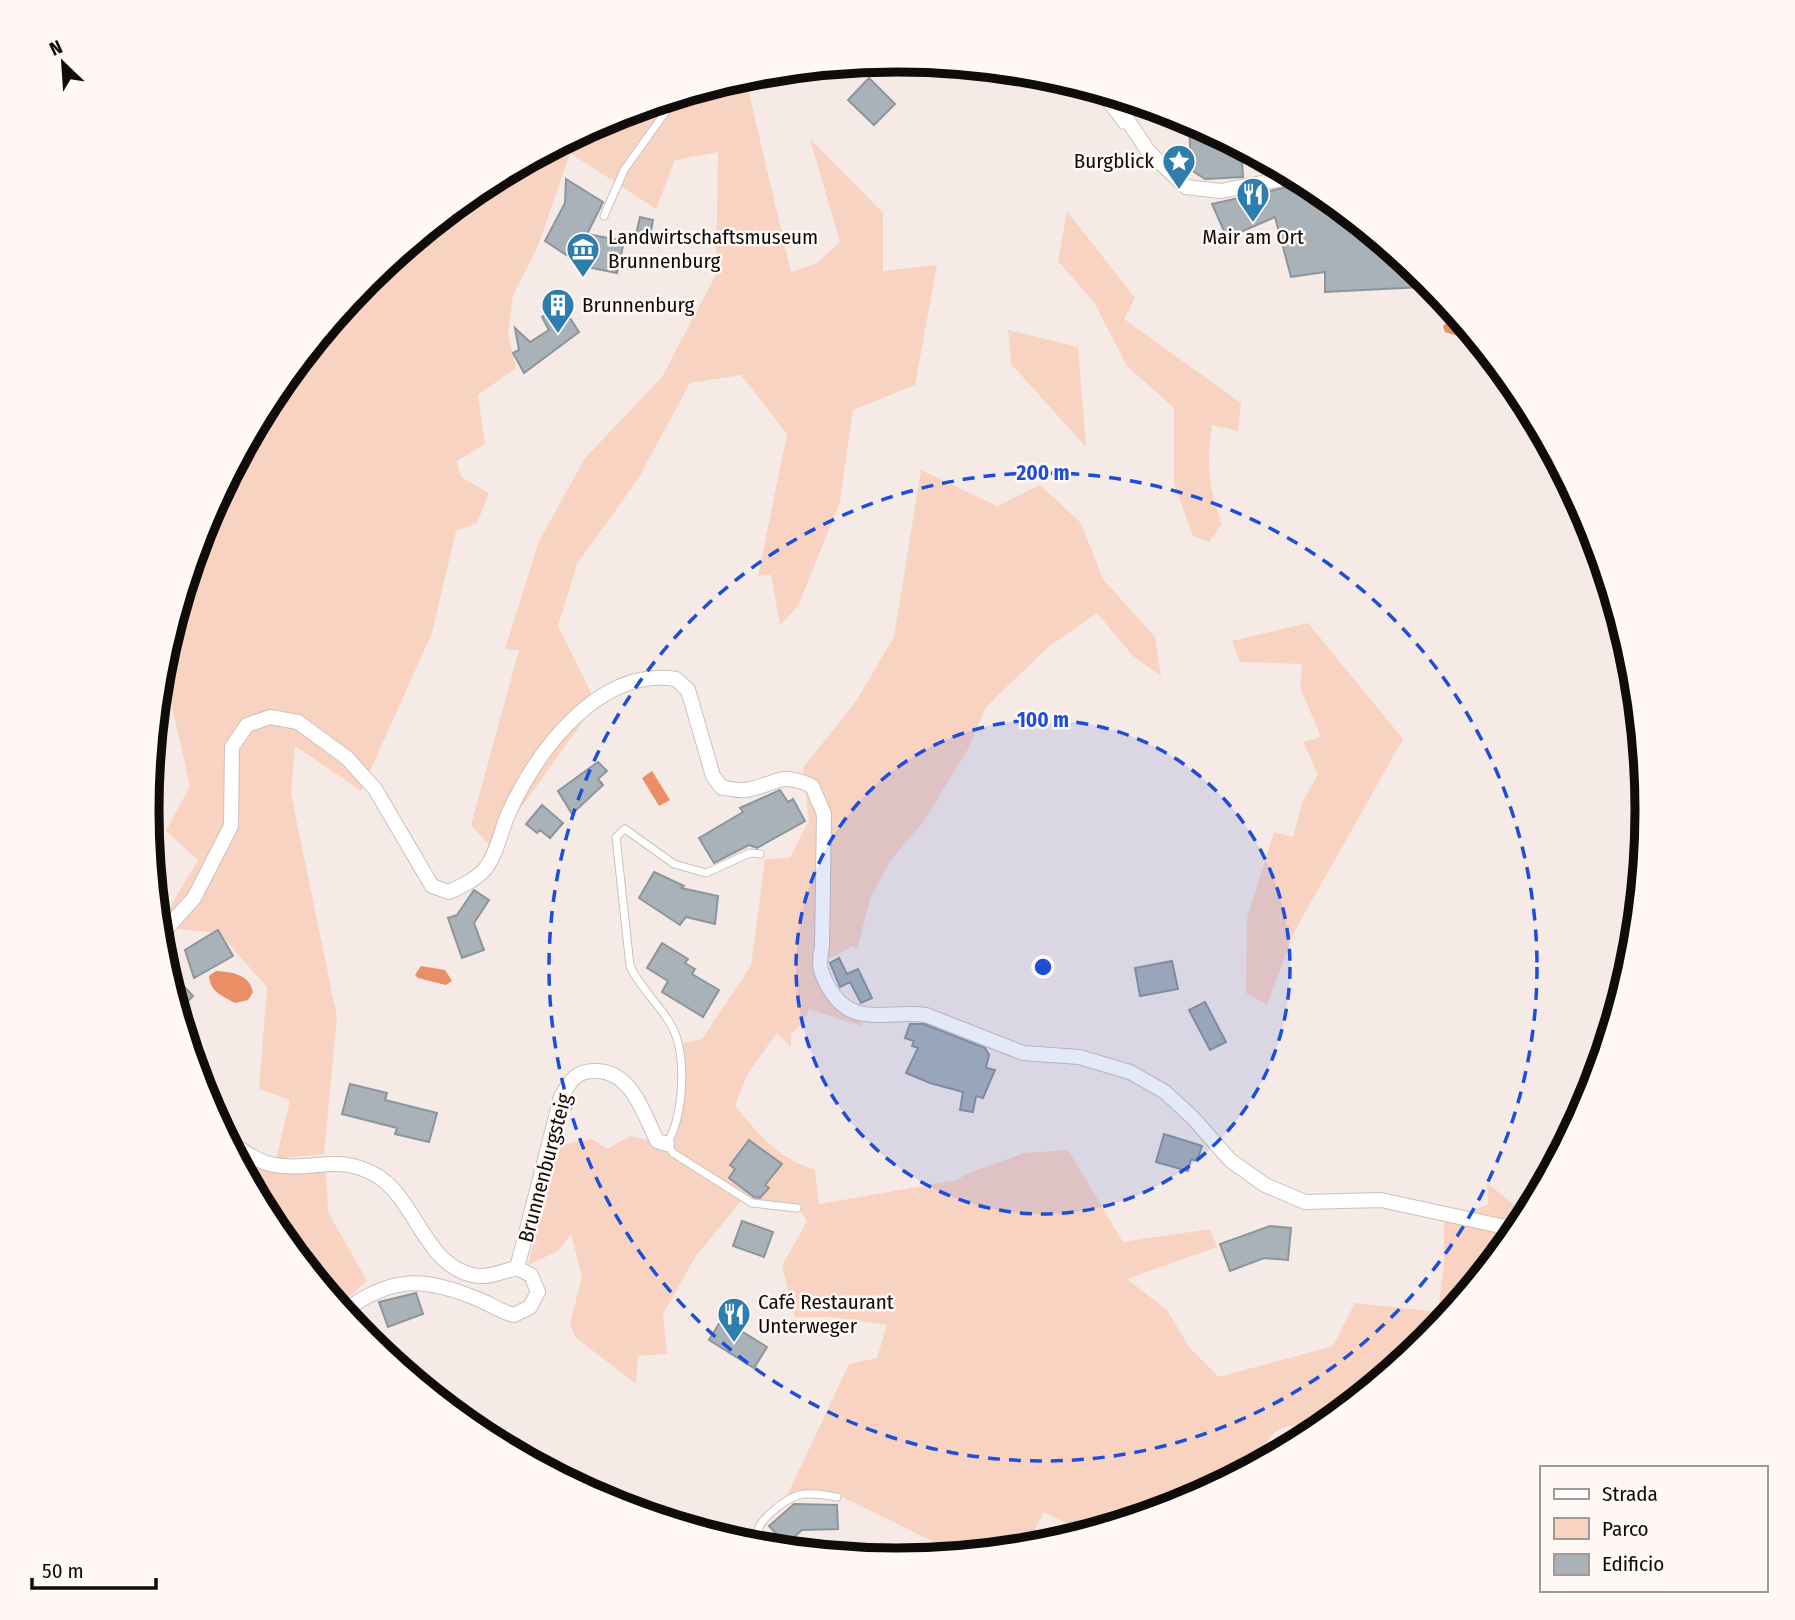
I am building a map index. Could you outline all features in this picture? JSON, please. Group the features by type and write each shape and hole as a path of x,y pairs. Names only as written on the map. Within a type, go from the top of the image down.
{"street":[{"path":"1118,106 1144,145 1186,187 1221,191 1281,179"},
{"path":"169,926 194,898 231,826 232,747 247,725 270,717 298,722 347,758 375,789 432,886 449,892 470,882 486,868 509,811 529,773 552,742 589,706 638,678 676,679 688,690 713,776 722,788 745,790 772,780 794,778 812,786 824,814 822,947 818,964 836,1000 856,1013 891,1017 909,1012 926,1014 1015,1050 1079,1057 1130,1072 1165,1092 1194,1119 1230,1160 1265,1185 1305,1202 1381,1200 1506,1227"},
{"name":"Brunnenburgsteig","path":"517,1268 561,1097 572,1077 584,1070 604,1071 624,1080 657,1141 670,1148"},
{"path":"242,1150 273,1165 338,1162 359,1167 389,1185 443,1259 460,1269 481,1276 517,1268 531,1275 538,1292 530,1307 514,1315 429,1283 410,1281 363,1297 351,1306"}],"lane":[{"path":"1105,102 1135,139 1144,145"},
{"path":"604,216 624,170 668,109"},
{"path":"760,853 738,858 706,873 674,864 625,830 616,836 630,966 637,982 669,1022 681,1044 679,1112 670,1148 752,1203 797,1208"},
{"path":"757,1535 761,1523 797,1495 811,1493 837,1497"}],"green space":[{"path":"748,87 791,272 817,263 840,242 810,139 883,213 883,271 937,265 915,385 853,410 840,502 798,606 780,625 771,575 758,576 787,434 741,375 690,383 638,479 577,564 558,626 596,703 492,848 471,825 519,650 505,649 539,541 585,458 662,377 716,274 718,152 675,160 656,209 570,153 538,246 513,295 508,333 516,368 478,395 485,444 457,461 461,477 489,493 477,523 456,531 432,633 361,791 295,746 291,794 337,1017 324,1154 276,1159 290,1100 259,1089 267,987 219,933 169,928 167,912 198,860 166,831 190,786 169,694 173,666 198,573 235,483 284,400 342,323 411,255 487,196 571,148 615,128 660,111"},
{"path":"1067,211 1135,298 1124,319 1241,403 1238,431 1212,425 1210,475 1222,524 1209,542 1193,536 1174,484 1174,408 1127,366 1095,304 1058,261"},
{"path":"1008,330 1078,347 1086,447 1011,364"},
{"path":"921,470 997,506 1040,485 1081,523 1103,579 1155,637 1161,676 1133,656 1097,613 1047,648 986,707 968,749 924,821 890,861 870,899 857,950 853,946 823,962 821,976 861,1014 861,1026 809,1009 802,1024 791,1034 791,1047 777,1033 748,1073 735,1106 779,1152 815,1170 819,1204 958,1180 964,1175 1024,1153 1068,1150 1123,1242 1210,1229 1217,1247 1127,1279 1167,1310 1189,1347 1219,1377 1333,1346 1355,1303 1438,1312 1444,1262 1444,1215 1455,1216 1488,1205 1487,1183 1519,1208 1453,1297 1420,1332 1347,1396 1304,1426 1281,1428 1259,1453 1180,1492 1089,1523 1073,1527 1044,1512 1031,1536 946,1547 838,1495 811,1493 784,1502 849,1364 877,1358 887,1325 829,1317 795,1317 782,1266 807,1221 798,1208 752,1203 673,1153 667,1144 679,1112 681,1044 702,1039 751,966 765,859 790,858 809,821 803,768 856,701 894,637"},
{"path":"1308,623 1403,739 1293,934 1267,1005 1246,993 1247,919 1274,832 1293,837 1302,803 1318,774 1303,742 1321,737 1300,687 1302,664 1240,662 1232,641"},
{"path":"631,1136 666,1145 672,1154 741,1201 696,1256 663,1314 667,1354 638,1356 636,1384 575,1337 570,1323 582,1277 571,1234 558,1251 528,1265 555,1146 592,1139 607,1149"},
{"path":"245,1156 273,1173 326,1171 328,1212 367,1281 345,1300 284,1220"}],"shaded area":[{"path":"1450,319 1465,338 1445,332 1443,326"},
{"path":"652,771 670,800 659,806 642,778"},
{"path":"421,966 445,970 452,981 446,985 418,978 415,975"},
{"path":"216,971 234,973 248,981 253,992 248,1000 235,1003 218,993 209,976"}],"building":[{"path":"869,78 895,104 874,125 848,100"},
{"path":"1190,132 1242,157 1243,177 1205,179 1191,170"},
{"path":"566,179 603,202 587,234 624,241 617,273 577,265 577,262 545,241 565,203"},
{"path":"1292,186 1347,224 1419,287 1325,292 1325,272 1291,277 1275,217 1227,238 1212,204"},
{"path":"640,217 653,220 649,242 635,239"},
{"name":"Brunnenburg","path":"562,294 572,308 566,312 579,332 524,373 513,353 519,350 515,328 530,342 549,330 542,317 549,312 544,303"},
{"path":"598,762 607,771 598,779 603,785 572,814 558,791"},
{"path":"780,790 788,802 793,799 805,821 757,848 749,845 714,863 699,838 743,812 740,808"},
{"path":"542,805 563,823 550,838 540,830 537,833 526,824"},
{"path":"654,872 684,886 681,888 718,896 715,924 686,917 680,925 639,898"},
{"path":"474,890 489,900 474,923 484,950 462,958 448,918 457,915"},
{"path":"218,930 233,956 194,978 185,950"},
{"path":"662,943 688,959 685,963 695,969 692,974 719,990 703,1017 662,992 668,981 647,968"},
{"path":"839,958 847,974 858,969 872,998 861,1003 850,982 840,987 830,963"},
{"path":"1172,961 1178,989 1140,996 1135,968"},
{"path":"179,982 193,996 185,1004"},
{"path":"1205,1002 1226,1042 1210,1050 1189,1010"},
{"path":"910,1024 924,1024 985,1048 989,1055 986,1068 995,1070 983,1098 976,1096 973,1112 960,1110 963,1092 906,1073 918,1048 912,1046 914,1041 905,1038"},
{"path":"350,1084 387,1093 385,1100 437,1113 429,1142 395,1134 397,1128 342,1114"},
{"path":"1164,1134 1202,1146 1197,1161 1191,1159 1188,1171 1156,1162"},
{"path":"749,1140 782,1164 765,1185 769,1188 760,1198 754,1197 729,1178 735,1169 730,1165"},
{"path":"742,1221 773,1232 764,1257 733,1246"},
{"path":"1270,1226 1291,1228 1288,1260 1264,1258 1230,1271 1220,1244"},
{"path":"416,1293 423,1314 388,1327 379,1302"},
{"path":"722,1319 767,1347 754,1368 709,1340"},
{"path":"794,1504 837,1505 838,1529 802,1530 790,1540 781,1539 769,1526"}],"place":[{"name":"Burgblick","path":"1179,191"},
{"name":"Mair am Ort","path":"1253,224"},
{"name":"Landwirtschaftsmuseum Brunnenburg","path":"583,279"},
{"name":"Brunnenburg","path":"558,335"},
{"name":"Café Restaurant Unterweger","path":"734,1344"}]}
